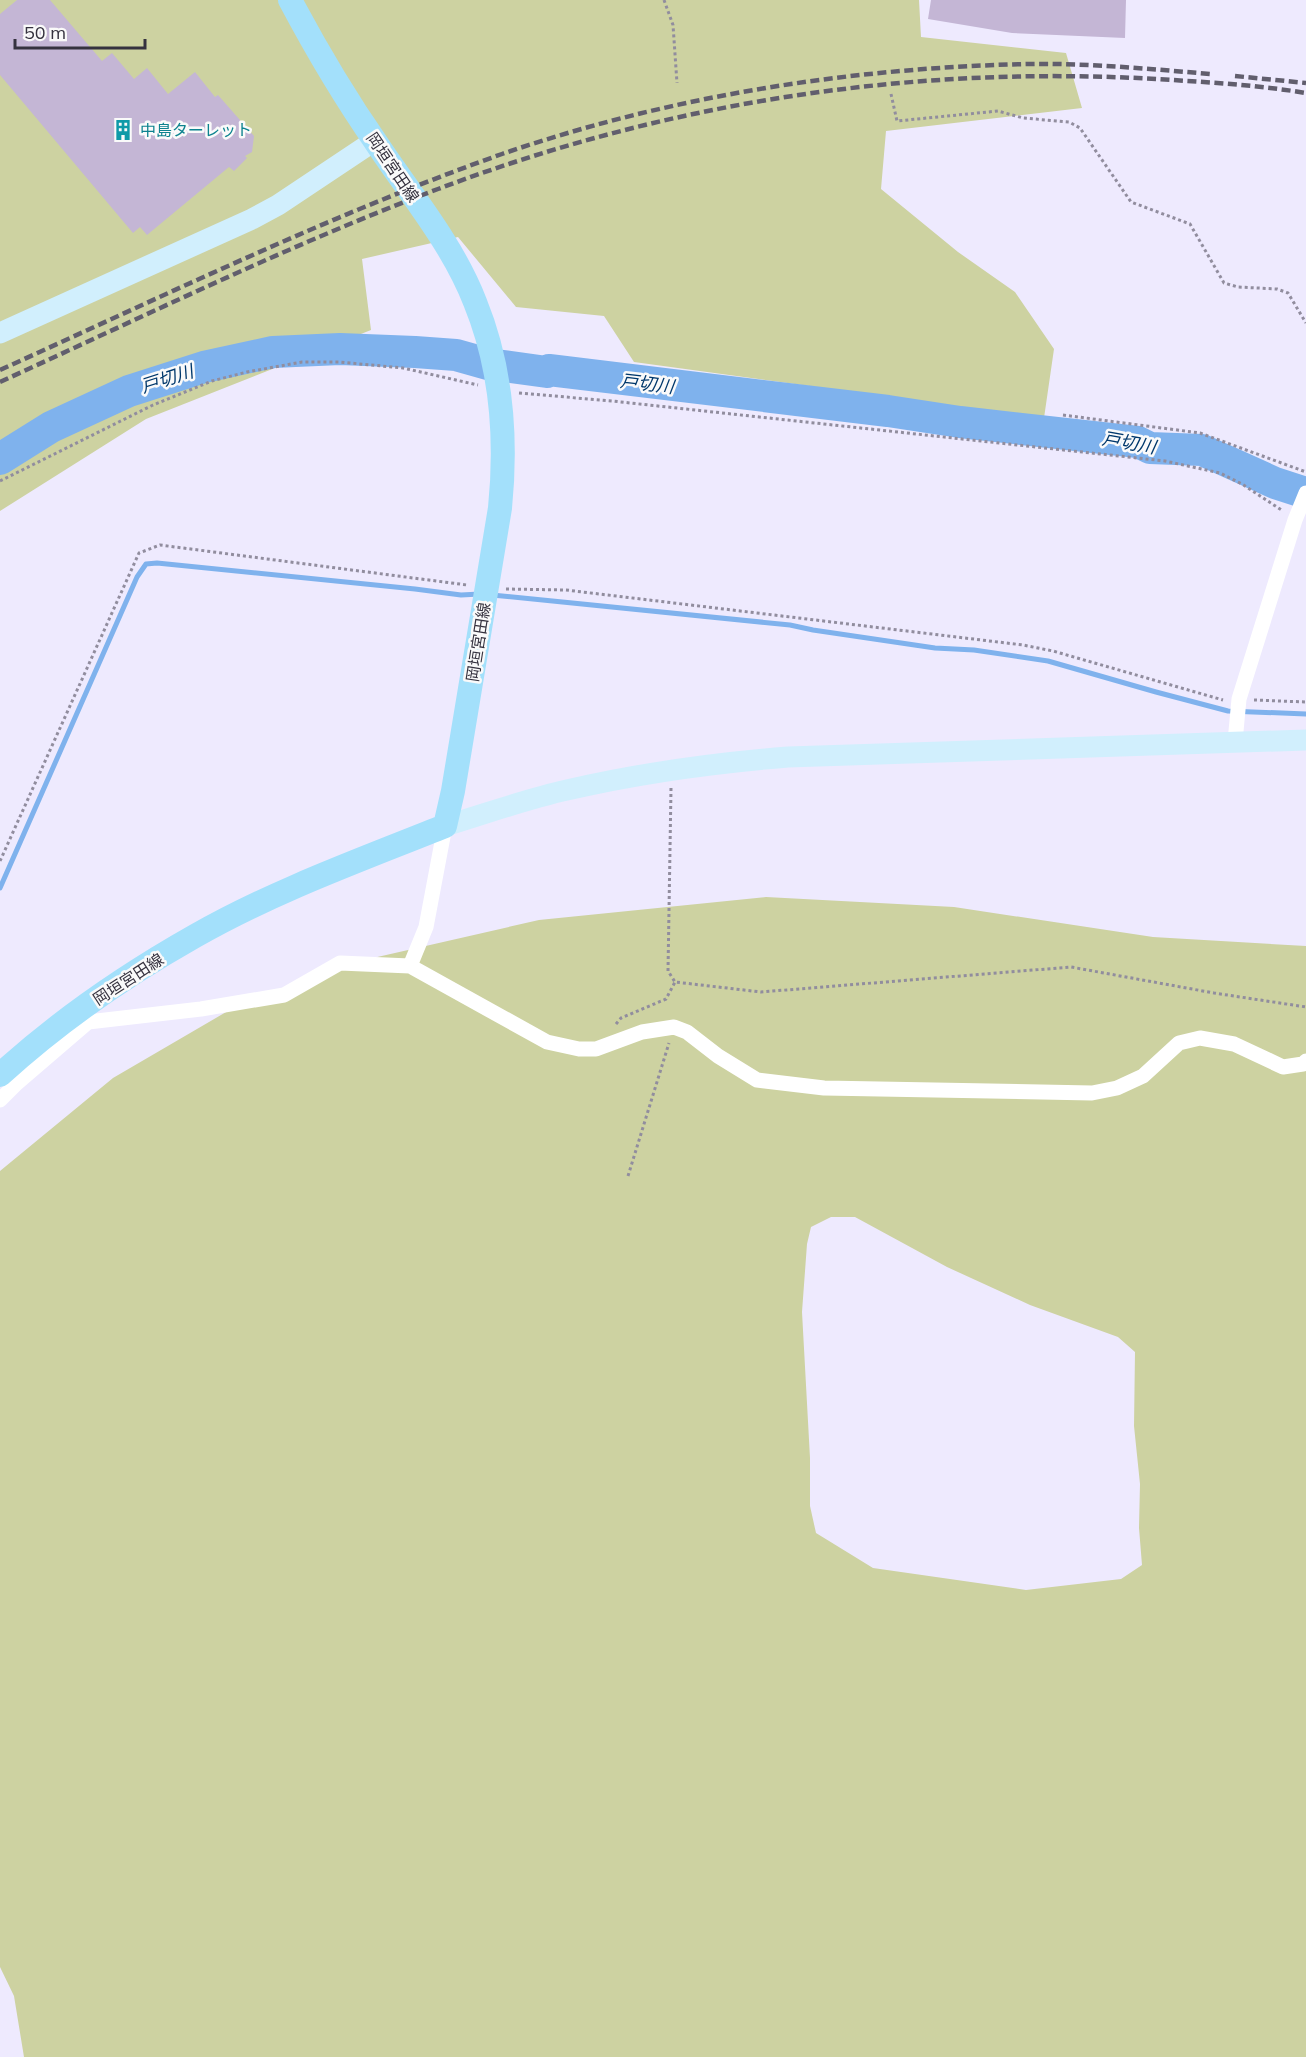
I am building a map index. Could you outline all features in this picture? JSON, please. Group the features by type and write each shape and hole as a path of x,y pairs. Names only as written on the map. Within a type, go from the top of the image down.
{"main road":[{"name":"岡垣宮田線","path":"0,1075 29,1049 122,980 197,935 340,867 445,826 453,791 503,475 499,387 476,304 455,261 335,80 290,0"}],"street":[{"path":"0,333 252,219 297,193 374,141"},
{"path":"1235,742 1239,699 1295,520 1306,493"},
{"path":"410,966 426,927 445,826 566,790 671,770 788,757 1306,740"},
{"path":"0,1100 88,1022 201,1010 284,995 340,963 410,966 547,1042 579,1049 596,1049 642,1032 674,1027 687,1032 718,1056 757,1080 824,1088 1092,1094 1117,1088 1143,1076 1179,1043 1200,1038 1234,1044 1283,1067 1303,1064 1306,1061"}],"path":[{"path":"664,0 673,25 677,83"},
{"path":"891,94 897,121 998,111 1023,118 1069,122 1080,128 1131,202 1191,224 1224,283 1238,287 1276,288 1288,293 1306,323"},
{"path":"0,481 153,405 212,381 302,362 339,362 403,368 499,387 612,401 1165,461 1220,473 1242,484 1295,520"},
{"path":"1063,416 1200,433 1306,472"},
{"path":"0,861 139,553 160,545 486,588 566,590 1023,645 1053,651 1226,701 1239,699 1306,702"},
{"path":"671,770 668,971 675,982"},
{"path":"675,982 761,992 1071,967 1306,1007"},
{"path":"596,1049 621,1018 666,999 675,982"},
{"path":"628,1176 674,1027"}],"green space":[{"path":"0,0 919,0 921,37 1066,53 1082,108 886,131 881,189 958,252 1015,292 1054,349 1044,418 634,362 604,316 516,307 458,237 362,259 371,330 146,419 0,511"},
{"path":"766,897 954,907 1153,937 1306,946 1306,2057 24,2057 14,1996 0,1967 0,1171 113,1078 245,1001 373,958 539,920","holes":["831,1217 855,1217 947,1267 1030,1305 1118,1337 1135,1352 1134,1426 1140,1484 1139,1528 1142,1565 1121,1579 1026,1590 873,1568 816,1533 810,1506 810,1458 802,1312 807,1244 811,1227"]}],"building":[{"name":"中島ターレット","path":"17,0 50,0 102,61 112,53 134,79 147,68 168,94 195,72 215,97 218,95 254,136 252,152 245,156 247,158 234,171 229,167 147,235 140,227 133,233 0,75 0,14"},
{"path":"931,0 1126,0 1125,38 1012,33 928,19"}],"waterway":[{"name":"戸切川","path":"0,459 51,427 129,391 204,367 273,352 340,349 456,355 488,364 547,372 549,370 1138,442 1150,448 1202,450 1275,483 1306,493"},
{"path":"0,888 137,577 146,564 157,563 461,595 480,594"},
{"path":"492,595 790,625 935,648 974,650 1048,661 1228,711 1306,714"}],"railway":[{"path":"0,370 311,229 374,203 502,154 630,116 695,101 827,79 961,67 1073,64 1211,74"},
{"path":"0,382 272,257 438,189 525,159 613,133 702,112 791,96 882,85 973,78 1064,76 1156,79 1306,93"},
{"path":"1235,76 1306,83"}],"place":[{"name":"中島ターレット","path":"123,130"}]}
